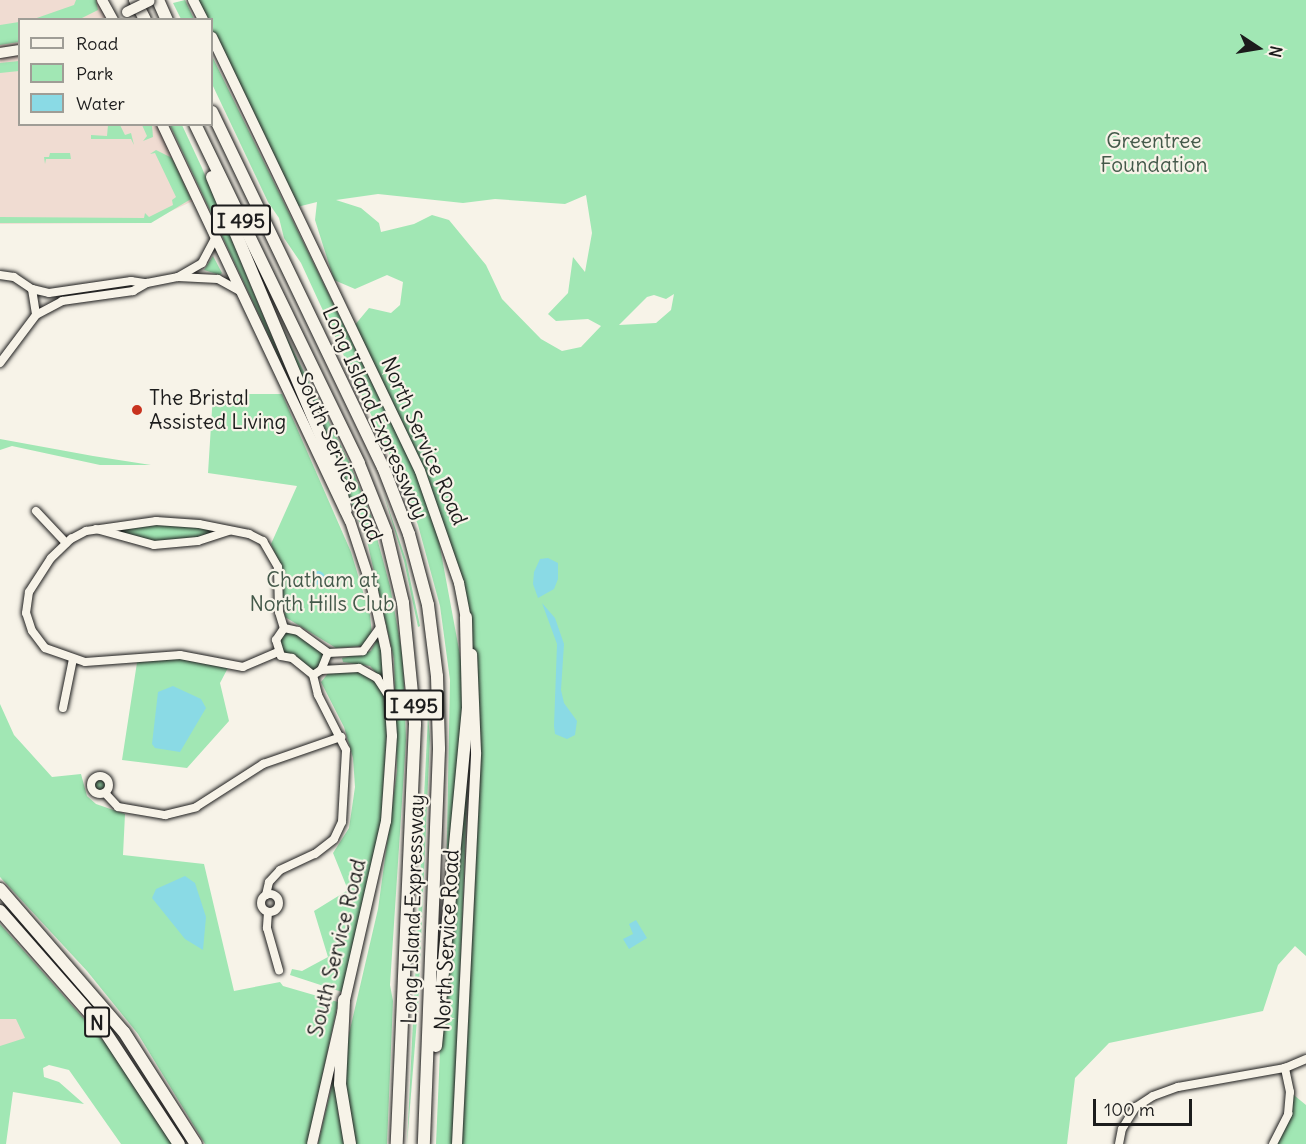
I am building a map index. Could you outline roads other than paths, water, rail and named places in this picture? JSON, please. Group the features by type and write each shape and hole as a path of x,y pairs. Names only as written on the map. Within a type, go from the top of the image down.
{"highway":[{"path":"135,0 144,18"},
{"path":"158,0 166,18"},
{"name":"Long Island Expressway","path":"213,113 383,467 409,534 426,597 435,652 439,732 424,1143"},
{"name":"Long Island Expressway","path":"196,126 359,465 386,532 404,603 415,724 397,1144"},
{"path":"206,147 210,171 337,475 345,510"},
{"path":"424,1143 433,1120 440,978 468,708 466,617"},
{"name":"N","path":"0,889 114,1019 196,1144"},
{"name":"N","path":"0,911 109,1037 179,1144"},
{"path":"344,1000 340,1084 350,1144"}],"main road":[{"path":"102,0 112,18"},
{"path":"115,18 151,0"},
{"path":"194,0 202,18"},
{"name":"North Service Road","path":"213,40 420,471 445,538 466,617 477,736 457,1144"},
{"path":"0,53 18,50"},
{"name":"South Service Road","path":"163,126 345,510 363,555 381,626 391,699 392,759 385,827 312,1144"}],"street":[{"path":"178,277 202,263 215,238"},
{"path":"0,275 14,277 32,289 57,292 131,281 147,284"},
{"path":"0,363 36,315 62,301 133,291 147,284 178,277 218,279 241,292"},
{"path":"32,289 36,315"},
{"path":"36,511 66,543"},
{"path":"279,652 243,667 180,655 85,662 45,648 32,631 26,613 35,579 66,543 95,529 156,520 231,530 263,541 273,554 278,567 279,612 284,628"},
{"path":"95,529 154,545 198,541 231,530"},
{"path":"284,628 298,631 328,653 363,651 381,626"},
{"path":"284,628 276,640 279,652 317,672 359,668 377,678 391,699"},
{"path":"279,970 267,928 268,912 261,904 269,882 280,870 315,854 338,830 347,788 346,750 318,695 317,672 328,653"},
{"path":"63,708 73,659"},
{"path":"105,793 118,807 165,815 196,807 263,764 341,737"},
{"path":"266,895 274,896 279,903 268,912"},
{"path":"1119,1144 1122,1129 1136,1107 1153,1096 1178,1087 1285,1068 1306,1059"},
{"path":"1273,1144 1288,1114 1290,1092 1285,1068"}],"water":[{"path":"548,558 558,563 558,579 554,589 538,598 533,584 534,572 540,559"},
{"path":"318,571 323,573 325,578 323,583 318,585 313,583 311,578 313,573"},
{"path":"542,603 555,618 564,644 561,690 564,703 577,721 575,735 567,739 555,734 557,644"},
{"path":"173,686 201,699 206,708 180,752 155,748 152,744 158,692"},
{"path":"185,876 195,883 206,917 203,950 185,939 152,898 156,889"},
{"path":"636,920 647,938 629,949 623,939 633,934 629,924"}],"place":[{"name":"The Bristal Assisted Living","path":"137,410"}],"park label":[{"name":"Greentree Foundation","path":"1154,153"},
{"name":"Chatham at North Hills Club","path":"322,592"}]}
